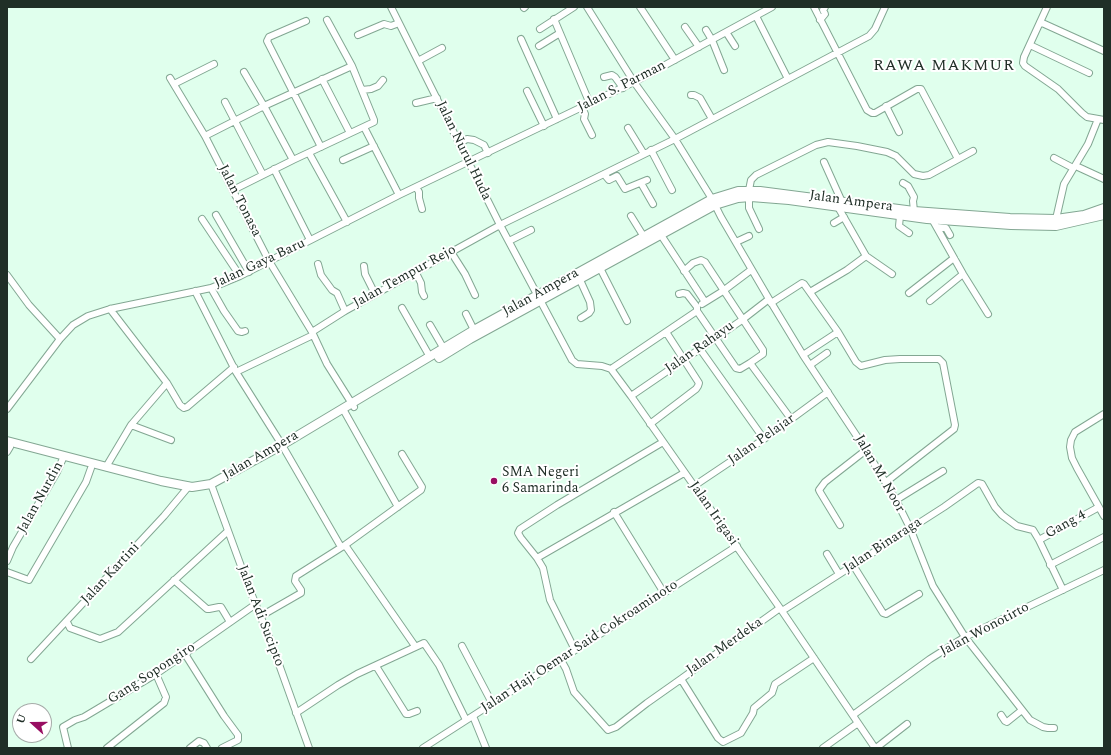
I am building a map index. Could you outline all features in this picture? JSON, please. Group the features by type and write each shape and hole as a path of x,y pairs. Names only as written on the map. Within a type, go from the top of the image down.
{"main road":[{"name":"Jalan Ampera","path":"63,458 91,468 188,488 212,486 283,447 644,237 738,191 749,194 808,196 840,204 892,211 914,211 1010,218 1056,219 1084,214 1104,208"},
{"name":"Jalan Ampera","path":"353,406 474,330 539,298 580,280 661,235 714,202"},
{"name":"Jalan Ampera","path":"892,211 900,216 932,219 1011,225 1056,226 1104,215"},
{"name":"Jalan Ampera","path":"8,447 106,467 188,488"}],"street":[{"name":"Jalan Nurul Huda","path":"391,7 460,143 466,163 539,298"},
{"path":"540,29 574,7"},
{"name":"Jalan M. Noor","path":"587,7 634,82 675,139 714,202 751,270 803,355 886,482 910,528 933,586 966,637 1022,710 1035,723 1048,728 1054,728"},
{"path":"640,7 675,60"},
{"name":"Jalan S. Parman","path":"466,163 623,88 772,7"},
{"path":"814,7 867,110 875,113 917,88 921,89 958,159"},
{"path":"820,20 825,14 823,10 825,7"},
{"name":"Jalan Tempur Rejo","path":"167,383 180,405 187,408 235,370 313,334 345,311 415,271 500,225 675,139 869,36 873,32 885,7"},
{"path":"1047,7 1023,61 1025,66 1058,89 1082,113 1101,120 1062,190 1056,219"},
{"path":"756,16 788,79"},
{"path":"554,19 590,104"},
{"path":"233,190 274,169 373,123 374,120 352,66 327,20"},
{"path":"306,21 269,37 267,41 321,147"},
{"path":"1040,22 1104,51"},
{"path":"358,35 384,24 391,26 398,23"},
{"path":"685,27 699,47"},
{"path":"706,30 712,40 724,70"},
{"path":"726,32 735,46"},
{"path":"539,46 560,34"},
{"path":"521,38 557,119"},
{"path":"1030,45 1089,73"},
{"path":"418,61 442,48"},
{"path":"174,84 214,64"},
{"path":"205,136 264,106 352,66"},
{"path":"244,72 293,160"},
{"path":"604,77 612,75 623,88"},
{"name":"Jalan Tonasa","path":"170,78 205,136 269,261 313,334 327,364 353,406"},
{"path":"322,80 350,133"},
{"path":"362,90 372,89 384,80"},
{"path":"527,91 544,126"},
{"path":"691,95 700,98 712,119"},
{"path":"416,103 437,98"},
{"path":"225,102 263,175"},
{"path":"886,106 900,132"},
{"path":"582,107 585,114 584,119 592,135"},
{"path":"364,127 399,195"},
{"path":"628,128 644,154"},
{"path":"460,143 467,139 474,140 484,145 488,153"},
{"path":"759,229 749,208 751,180 756,175 816,145 828,142 887,152 896,156 908,170 917,176 929,175 973,151"},
{"path":"343,160 374,146"},
{"path":"651,150 672,190"},
{"path":"309,153 348,222"},
{"path":"1054,158 1104,179"},
{"path":"824,162 844,217 866,256 892,274"},
{"name":"Jalan Gaya Baru","path":"7,409 60,339 80,321 88,316 110,309 211,288 249,272 399,195 466,163"},
{"path":"274,169 310,240"},
{"path":"613,169 625,190 644,182 653,204"},
{"path":"604,174 609,180 617,176"},
{"path":"903,183 908,186 914,197 914,211"},
{"path":"416,187 419,192 422,209"},
{"path":"216,215 249,272"},
{"path":"631,216 644,237"},
{"path":"900,216 899,226 909,234"},
{"path":"834,223 844,217"},
{"path":"202,219 240,276"},
{"path":"932,219 963,274 988,314"},
{"path":"937,227 946,228 950,235"},
{"path":"508,241 531,230"},
{"path":"661,235 705,302"},
{"path":"736,242 749,236"},
{"path":"451,252 465,274 475,295"},
{"path":"866,256 810,292 838,332 856,362 862,366 885,360 900,359 939,360 943,363 945,367 955,425 954,429 886,482"},
{"path":"909,293 954,258"},
{"path":"679,294 687,294 736,368 740,369 763,354 764,351 702,260 696,262 684,271"},
{"path":"318,264 321,275 332,290 337,293 345,311"},
{"path":"364,266 365,274 375,294"},
{"path":"600,268 627,320"},
{"path":"539,298 569,356 574,362 602,366 611,369 666,332 705,302 723,291 751,270"},
{"path":"415,271 421,282 424,296"},
{"path":"930,302 963,274"},
{"path":"7,275 29,305 60,339"},
{"path":"580,280 590,302 591,310 590,313 581,318"},
{"name":"Jalan Rahayu","path":"631,396 770,301 802,283 810,292"},
{"path":"211,288 224,311 238,331 246,331"},
{"path":"195,291 235,370 343,546 415,646"},
{"path":"402,308 430,357"},
{"path":"106,467 131,425 167,383 110,309"},
{"path":"466,314 474,330"},
{"path":"430,325 444,349"},
{"path":"650,424 696,389 699,383 666,332"},
{"path":"803,355 838,332"},
{"path":"700,349 764,439"},
{"path":"810,365 827,353"},
{"path":"750,363 791,420"},
{"name":"Jalan Irigasi","path":"611,369 631,396 683,474 694,486 737,546 858,722 874,748"},
{"name":"Jalan Pelajar","path":"694,486 764,439 828,392"},
{"path":"344,411 398,507"},
{"path":"1104,414 1075,432 1071,440 1070,447 1072,458 1104,516"},
{"path":"131,425 171,440"},
{"path":"576,650 550,600 545,574 538,558 518,535 518,532 520,529 557,505 662,442"},
{"path":"840,525 819,490 825,482 866,450"},
{"path":"261,616 300,594 301,590 295,581 296,576 343,546 422,489 402,454"},
{"name":"Jalan Nurdin","path":"7,561 13,547 55,476 63,458"},
{"path":"7,572 29,580 86,482 91,468"},
{"path":"896,500 943,471"},
{"path":"538,558 614,512 683,474"},
{"name":"Jalan Binaraga","path":"781,610 944,507 978,483 982,484 995,507 1002,515 1017,526 1032,530 1039,540"},
{"name":"Jalan Adi Sucipto","path":"212,486 309,748"},
{"name":"Jalan Kartini","path":"31,659 67,622 188,488"},
{"name":"Gang 4","path":"1063,590 1039,540 1099,507"},
{"path":"614,512 664,593"},
{"path":"67,622 69,627 72,629 98,638 118,632 228,531"},
{"path":"1050,565 1104,537"},
{"name":"Jalan Haji Oemar Said Cokroaminoto","path":"424,748 737,546"},
{"path":"827,554 839,574"},
{"path":"853,565 883,613 886,614 919,594"},
{"name":"Jalan Wonotirto","path":"852,715 930,659 966,637 1104,570"},
{"path":"174,580 207,609 209,610 220,607 230,622"},
{"name":"Gang Sopongiro","path":"68,748 64,727 75,720 84,717 156,674 256,604"},
{"name":"Jalan Merdeka","path":"781,610 681,679 718,738 723,742 742,731 754,708 772,693 775,684 814,658"},
{"path":"296,713 357,674 424,643 436,658 466,720"},
{"path":"462,646 492,703"},
{"path":"185,654 224,716 238,735 238,740 222,748"},
{"path":"561,660 566,669 574,692 608,730 616,727 681,679"},
{"path":"376,666 406,714 417,711"},
{"path":"107,748 164,703 166,697 156,674"},
{"path":"1001,715 1005,722 1007,722 1022,710"},
{"path":"473,716 486,748"},
{"path":"823,748 858,722"},
{"path":"874,748 907,724"},
{"path":"190,748 199,741 204,743 207,748"}],"place":[{"name":"SMA Negeri 6 Samarinda","path":"494,481"}],"district":[{"name":"RAWA MAKMUR","path":"944,67"}]}
